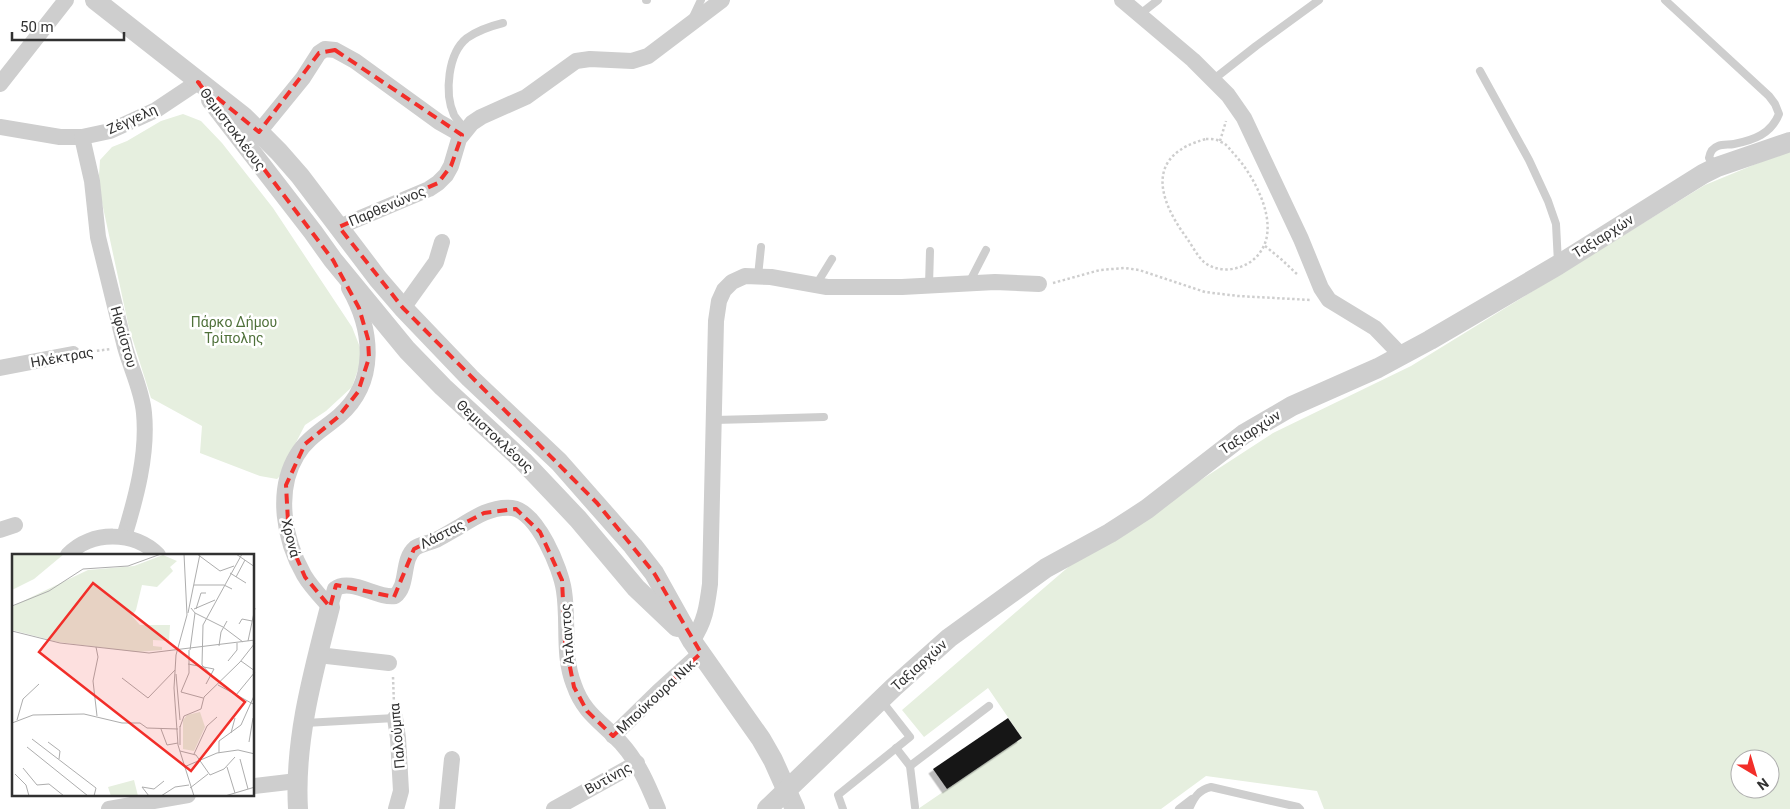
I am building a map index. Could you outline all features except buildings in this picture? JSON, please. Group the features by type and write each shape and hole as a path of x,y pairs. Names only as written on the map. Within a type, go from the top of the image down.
{"street":[{"path":"0,84 66,0"},
{"path":"95,0 198,82"},
{"path":"259,132 293,91 319,53 325,49 335,50 355,61 439,122 464,133 481,117 526,97 576,61 590,59 637,60 648,56 722,0"},
{"path":"1122,0 1194,60 1228,95 1244,118 1301,239 1321,288 1329,300 1376,328 1402,356"},
{"name":"Θεμιστοκλέους","path":"198,82 243,116 259,132 300,176 378,279 403,308 470,378 559,462 597,503 654,573 696,647 774,760 791,800"},
{"name":"Θεμιστοκλέους","path":"198,82 333,260 407,350 443,387 523,461 578,519 636,588 696,647"},
{"name":"Ζέγγελη","path":"0,127 60,137 82,137 110,131 156,110 198,82"},
{"name":"Παρθενώνος","path":"339,227 429,189 438,183 451,166 464,133"},
{"name":"Ηφαίστου","path":"82,137 92,180 98,236 125,347 136,376 144,414 144,445 137,495 124,537"},
{"name":"Ταξιαρχών","path":"767,809 791,800 881,700 921,662 971,621 1059,560 1110,533 1147,509 1244,434 1292,406 1402,356 1558,264 1689,182 1717,167 1790,142"},
{"path":"403,308 436,262 442,242"},
{"name":"Χρονά","path":"330,607 305,577 296,561 285,521 284,502 286,485 297,455 305,444 349,406 358,392 365,375 368,358 368,339 352,292 333,260"},
{"name":"Μπούκουρα Νικ.","path":"613,736 658,692 696,647 704,618 710,584 716,321 719,301 724,290 732,282 745,276 771,277 827,287 902,287 995,282 1039,284"},
{"name":"Ηλέκτρας","path":"0,368 73,354"},
{"name":"Λάστας","path":"330,607 335,589 340,586 362,588 394,597 400,591 408,558 414,549 443,536 478,515 497,509 512,508"},
{"name":"Άτλαντος","path":"512,508 523,513 536,526 556,564 564,591 565,642 570,676 574,687 587,712 613,736 636,763 644,775 658,809"},
{"path":"69,554 88,541 106,537 124,537 142,543 157,554"},
{"path":"298,809 297,781 303,723 330,607"},
{"path":"318,655 389,663"},
{"name":"Παλούμπα","path":"395,718 401,791 396,809"},
{"path":"447,809 452,759"},
{"name":"Βυτίνης","path":"554,809 636,763"},
{"path":"255,786 297,781"},
{"path":"109,809 182,796"}],"lane":[{"path":"689,26 701,0"},
{"path":"1139,14 1158,0"},
{"path":"1214,79 1319,0"},
{"path":"1665,0 1776,104 1779,114 1771,129 1745,142 1716,146 1710,152 1709,158 1717,167"},
{"path":"464,133 454,115 451,102 449,79 456,51 466,39 475,33 503,23"},
{"path":"1480,71 1529,160 1548,201 1556,224 1558,264"},
{"path":"758,276 762,247"},
{"path":"969,283 986,250"},
{"path":"930,251 930,285"},
{"path":"816,286 832,260"},
{"path":"714,420 824,417"},
{"path":"843,809 838,795 910,737 881,700"},
{"path":"910,766 989,706"},
{"path":"303,723 395,718"},
{"path":"896,748 910,766 915,807"},
{"path":"1179,809 1194,798 1202,789 1211,787 1300,809"},
{"path":"1189,809 1194,798"}],"path":[{"path":"1206,139 1220,140 1245,166 1260,196 1266,212 1265,246 1251,262 1242,267 1217,268 1204,262 1178,226 1164,196 1161,180 1164,168 1179,150 1193,142 1206,139"},
{"path":"1039,284 1058,283 1100,270 1126,268 1205,292 1272,299 1329,300"},
{"name":"Ηλέκτρας","path":"73,354 125,347"},
{"name":"Παλούμπα","path":"389,663 392,672 395,718"}],"highlighted area":[{"path":"335,50 462,135 451,166 438,183 339,227 403,308 597,503 654,573 701,653 613,736 587,711 574,687 565,642 562,580 540,532 516,509 484,513 414,549 394,597 336,585 330,607 305,577 289,540 286,485 305,444 338,417 358,392 369,358 368,339 359,308 333,260 198,82 259,132 319,53"}],"green space":[{"name":"Πάρκο Δήμου Τρίπολης","path":"183,114 201,121 222,143 273,208 352,327 363,355 352,387 326,411 305,425 289,456 283,473 277,479 260,476 200,453 202,426 151,398 129,328 101,198 100,160 112,147 127,141 161,121"},
{"path":"1790,150 1790,809 1324,809 1317,791 1206,776 1161,809 918,809 1022,738 988,688 924,737 902,710 1073,563 1273,433 1411,366 1705,185"}]}
